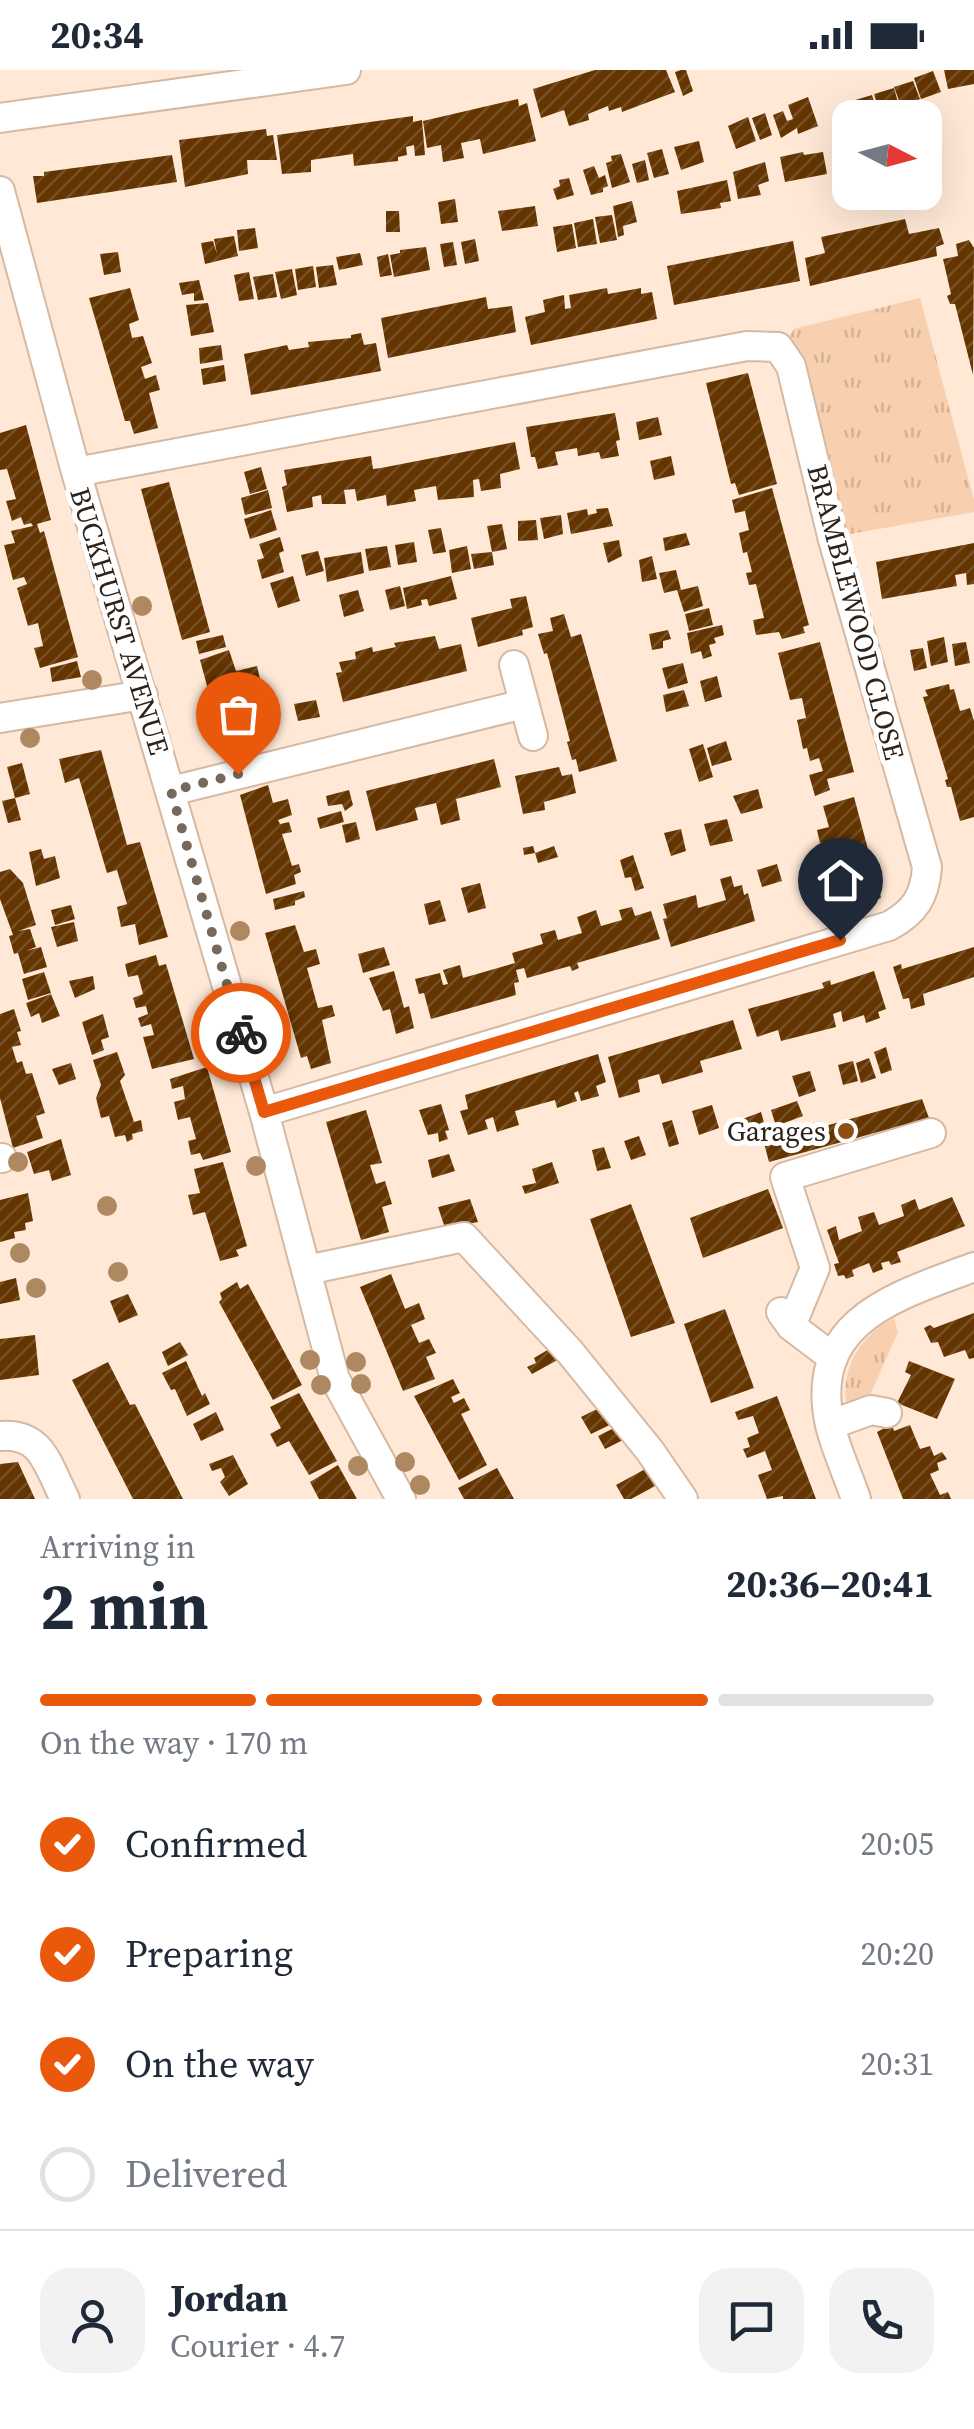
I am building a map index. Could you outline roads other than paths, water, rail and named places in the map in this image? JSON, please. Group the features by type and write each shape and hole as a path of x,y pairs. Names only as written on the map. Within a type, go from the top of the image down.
{"street":[{"path":"0,118 219,79 346,70"},
{"name":"BUCKHURST AVENUE","path":"0,192 76,472 264,1112 335,1379 401,1499"},
{"name":"BRAMBLEWOOD CLOSE","path":"76,472 748,346 778,346 791,366 834,540 927,866 926,886 919,903 889,926 264,1112"},
{"path":"514,665 533,736"},
{"path":"0,718 143,695"},
{"path":"171,791 524,704"},
{"path":"832,1357 785,1318 815,1268 785,1176 931,1133"},
{"path":"307,1270 464,1237 570,1352 650,1451 683,1499"},
{"path":"856,1499 830,1425 827,1390 832,1357 862,1316 905,1294 974,1268"},
{"path":"830,1425 871,1410 887,1413"},
{"path":"0,1436 31,1440 65,1499"}],"place":[{"name":"Garages","path":"846,1131"}]}
